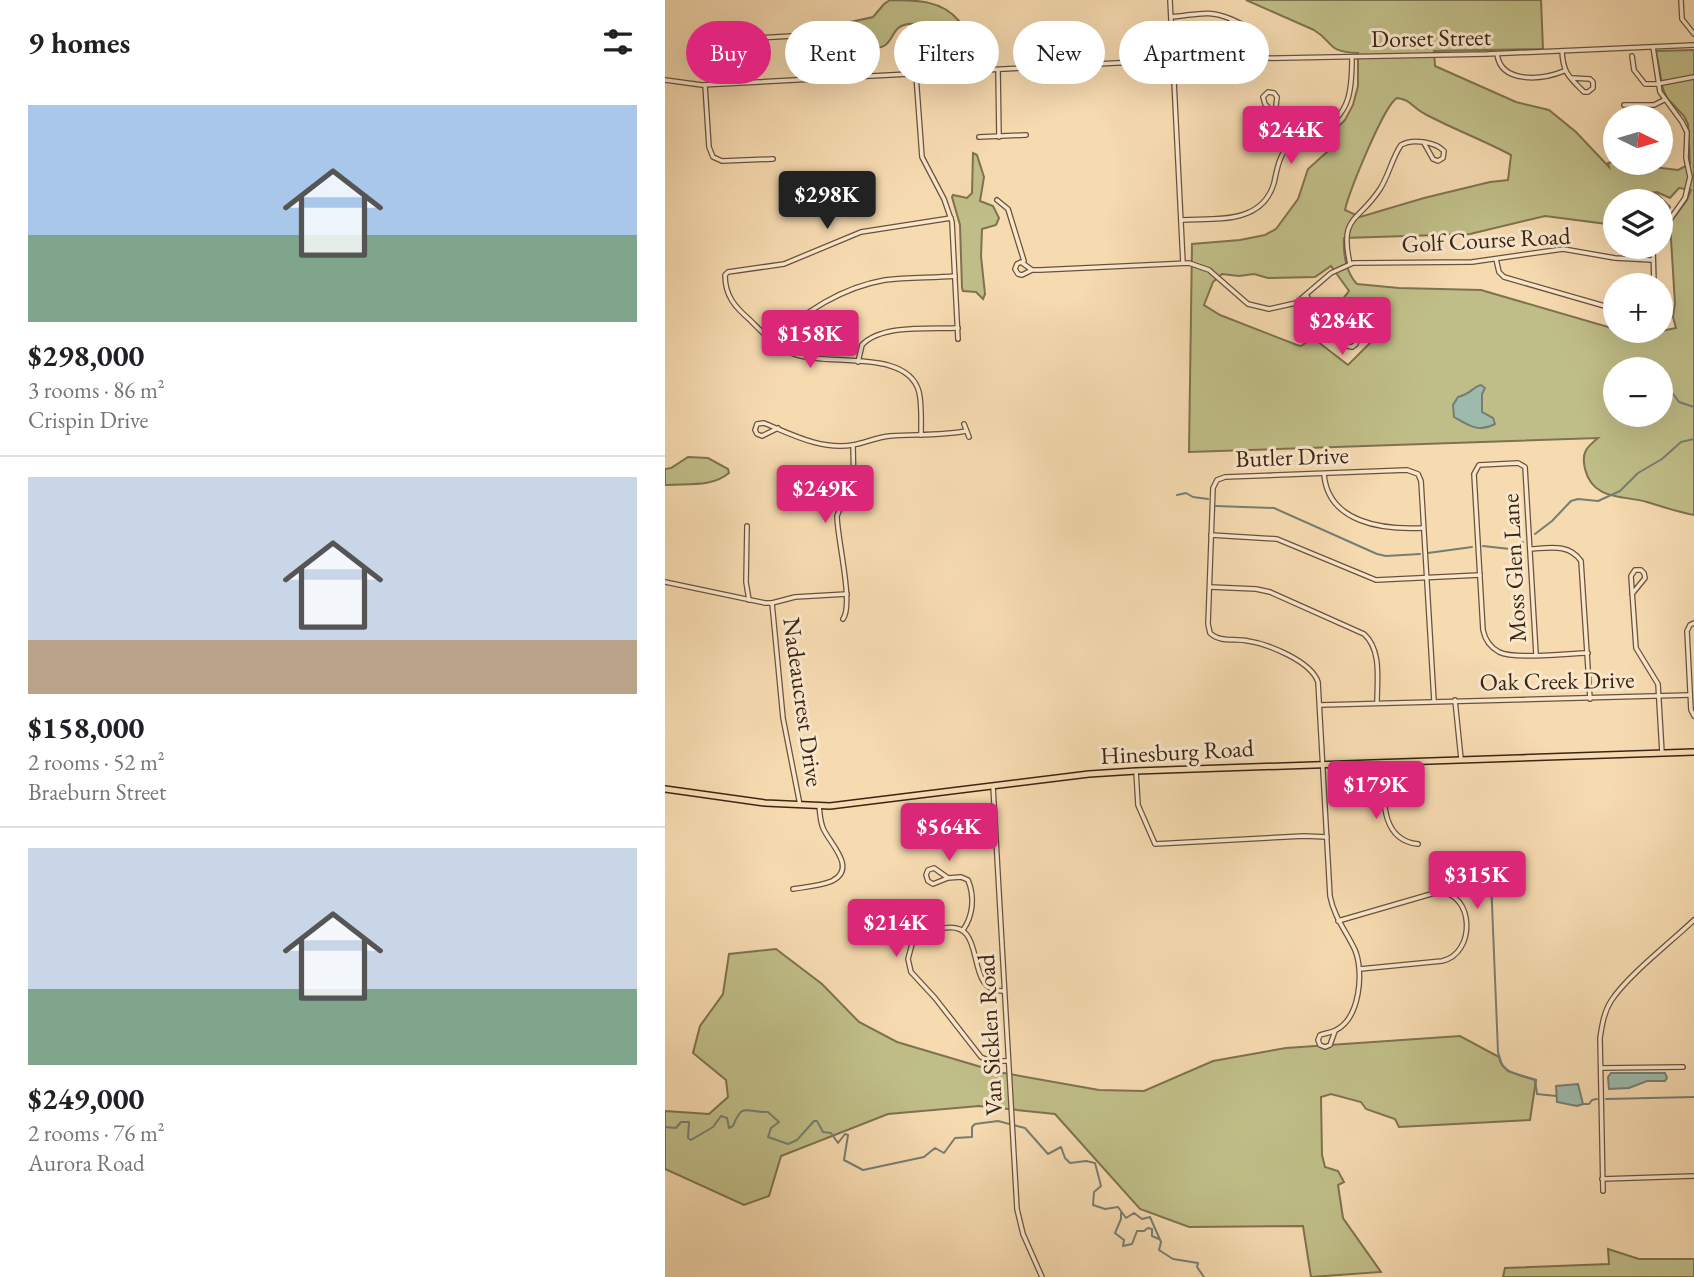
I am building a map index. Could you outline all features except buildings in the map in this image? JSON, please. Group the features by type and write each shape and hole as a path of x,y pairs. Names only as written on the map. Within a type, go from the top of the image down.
{"main road":[{"name":"Hinesburg Road","path":"665,789 819,806 1136,771 1694,752"}],"street":[{"path":"1170,0 1171,21"},
{"path":"1681,0 1682,19 1694,34"},
{"path":"1171,17 1210,12 1231,19 1246,26 1247,33 1244,37 1235,35 1231,19"},
{"name":"Dorset Street","path":"1269,58 1497,54 1694,45"},
{"path":"1653,47 1657,84 1664,100 1686,130 1686,158 1690,180 1684,201 1673,216"},
{"path":"1562,51 1564,71 1584,92 1588,93 1593,88 1590,79 1572,78"},
{"path":"1497,54 1500,66 1515,76 1546,76 1564,71"},
{"path":"1632,56 1635,70 1646,84 1694,76"},
{"path":"1182,220 1234,218 1254,211 1270,193 1282,155 1297,139 1324,127 1342,113 1351,92 1352,57"},
{"name":"Dorset Street","path":"999,70 1119,63"},
{"name":"Dorset Street","path":"771,81 894,75"},
{"name":"Dorset Street","path":"665,80 681,84 718,84"},
{"path":"917,84 921,153 951,218 958,338"},
{"path":"998,84 999,137"},
{"path":"1175,84 1183,263"},
{"path":"705,85 709,147 713,157 722,162 773,159"},
{"path":"1275,115 1277,97 1268,92 1264,95 1264,102 1275,115 1297,139"},
{"path":"1624,105 1654,104 1664,100"},
{"path":"1686,130 1694,131"},
{"path":"979,138 1026,135"},
{"path":"1025,263 1019,262 1016,265 1017,274 1024,275 1032,270 1183,263 1205,268 1239,298 1258,308 1280,309 1307,296 1331,273 1350,264 1346,239 1352,220 1380,189 1401,145 1410,141 1425,143 1442,147 1442,159 1431,159 1425,143"},
{"path":"997,200 1008,209 1025,263 1032,270"},
{"path":"921,435 919,394 910,376 893,365 803,357 789,352 774,343 734,305 726,288 725,275 729,272 784,264 861,232 951,218"},
{"name":"Golf Course Road","path":"1350,264 1472,262 1563,250 1622,259 1652,260"},
{"path":"1496,259 1499,272 1504,277 1603,306"},
{"path":"1652,260 1653,273"},
{"path":"774,343 802,316 858,287 889,280 955,276"},
{"path":"1307,296 1322,322 1343,336"},
{"path":"858,362 862,345 877,335 958,328"},
{"path":"778,428 762,436 757,434 755,429 761,422 778,428 821,444 853,445 883,436 966,431"},
{"path":"964,424 969,437"},
{"path":"843,618 847,611 847,594 837,519 839,509 854,492 853,445"},
{"name":"Moss Glen Lane","path":"1536,654 1525,467 1518,463 1479,465 1474,470 1474,476 1483,631 1489,644 1506,654 1536,654 1588,653"},
{"name":"Butler Drive","path":"1360,969 1354,949 1338,921 1329,892 1317,677 1306,664 1254,642 1219,639 1212,636 1208,628 1213,488 1220,478 1415,472 1420,478 1434,701"},
{"path":"1324,474 1329,496 1345,512 1382,527 1423,528"},
{"path":"747,526 746,582 749,600"},
{"path":"1211,535 1277,539 1372,579 1390,581 1480,575"},
{"path":"1530,549 1566,549 1579,558 1583,572 1590,699"},
{"path":"1632,594 1645,578 1641,570 1635,570 1632,575 1632,594 1636,650 1658,684 1662,753"},
{"path":"665,582 772,603 795,597 847,594"},
{"path":"1210,587 1265,591 1364,634 1375,649 1377,703"},
{"name":"Nadeaucrest Drive","path":"772,603 783,718 800,805"},
{"path":"1694,623 1687,631 1691,710 1694,716"},
{"name":"Oak Creek Drive","path":"1320,705 1690,695"},
{"path":"1455,700 1461,759"},
{"path":"1383,762 1390,829 1401,840 1418,844"},
{"path":"1136,771 1138,807 1155,844 1298,836 1327,837"},
{"name":"Van Sicklen Road","path":"993,786 1018,1217 1042,1277"},
{"path":"793,889 829,882 835,879 842,869 842,858 824,831 819,806"},
{"path":"948,878 936,868 928,870 926,875 928,881 933,884 948,878 964,878 970,885 971,915 963,930"},
{"path":"1335,1031 1320,1035 1320,1045 1329,1046 1335,1031 1346,1020 1356,1002 1360,969 1442,961 1461,950 1465,939 1463,907 1453,896 1438,892 1338,921"},
{"path":"900,918 919,936"},
{"path":"1603,1191 1602,1025 1611,1001 1622,987 1694,920"},
{"path":"1004,991 992,990 984,983 972,944 963,930 947,927 919,936 912,944 909,968 913,975 935,998 979,1055 990,1061 1008,1061"},
{"path":"1601,1068 1683,1067"},
{"path":"1602,1179 1694,1176"}],"shaded area":[{"path":"890,0 937,5 959,21 894,21 894,33 880,48 880,21 855,21 873,17"},
{"path":"1246,0 1541,0 1543,49 1434,51 1435,66 1516,102 1549,110 1576,132 1603,161 1603,175 1673,175 1673,169 1690,164 1688,124 1663,89 1656,51 1694,50 1694,515 1610,495 1595,487 1585,469 1584,454 1598,438 1189,452 1192,244 1265,235 1276,229 1298,199 1308,169 1327,152 1330,135 1345,120 1353,105 1358,86 1358,53 1336,49 1321,35","holes":["1397,98 1511,155 1508,180 1424,198 1360,217 1345,210 1368,150 1384,116","1679,188 1691,190 1673,219 1673,317 1676,328 1673,329 1673,343 1603,343 1603,326 1481,290 1357,284 1350,274 1345,256 1344,238 1470,234 1545,216 1603,223 1603,189 1673,189 1673,195","1331,266 1349,291 1338,305 1372,335 1371,342 1348,365 1313,338 1301,346 1297,345 1220,315 1204,305 1213,282 1222,274 1254,274 1268,278 1315,277"]},
{"path":"973,153 977,155 984,177 980,201 993,206 999,218 996,225 982,229 983,299 976,292 963,291 962,288 960,225 952,197 967,198 972,193"},
{"path":"1481,385 1485,388 1482,394 1482,412 1493,418 1495,424 1478,428 1454,417 1453,405 1458,397"},
{"path":"688,457 708,458 728,469 729,473 707,483 665,485 665,469"},
{"path":"776,949 822,984 859,1022 897,1042 998,1072 1099,1090 1144,1091 1213,1061 1286,1048 1460,1036 1499,1057 1508,1070 1536,1080 1530,1120 1399,1127 1395,1119 1366,1109 1361,1102 1331,1094 1321,1097 1322,1155 1325,1167 1338,1171 1344,1182 1338,1185 1343,1218 1381,1272 1311,1277 1303,1226 1189,1227 1140,1209 1055,1114 979,1106 888,1114 781,1156 769,1196 744,1205 665,1169 665,1111 709,1114 728,1097 726,1080 693,1053 700,1026 723,994 729,954"},
{"path":"1611,1073 1665,1073 1667,1078 1665,1081 1647,1081 1629,1088 1609,1089 1608,1077"},
{"path":"1578,1084 1583,1104 1577,1106 1557,1102 1556,1086"},
{"path":"1608,1249 1639,1259 1694,1259 1694,1277 1503,1277 1505,1268 1609,1264"}],"waterway":[{"path":"1673,394 1679,402 1694,407"},
{"path":"1535,534 1571,501 1598,501 1620,491 1638,473 1662,459 1681,442 1694,439"},
{"path":"1177,495 1186,493 1208,499"},
{"path":"1216,506 1274,508 1377,554 1420,554"},
{"path":"1483,546 1510,549 1523,542"},
{"path":"1428,553 1472,547"},
{"path":"1490,855 1498,1052 1502,1065 1508,1071 1535,1080 1537,1094 1556,1096"},
{"path":"1606,1099 1694,1097"},
{"path":"1584,1104 1597,1099"},
{"path":"665,1127 676,1128 681,1122 689,1122 688,1138 691,1140 713,1127 721,1116 727,1118 729,1128 743,1111 768,1112 779,1122 771,1128 768,1137 788,1144 797,1140 817,1121 823,1132 831,1133 838,1143 845,1134 848,1135 844,1160 863,1170 924,1157 935,1148 944,1153 955,1138 972,1137 972,1127 975,1124 998,1121 1025,1128 1048,1154 1061,1147 1070,1163 1095,1163 1101,1186 1094,1192 1093,1205 1105,1209 1118,1207 1126,1218 1134,1213 1142,1219 1150,1217 1161,1242 1159,1250 1173,1259 1198,1263 1197,1267 1204,1277"},
{"path":"1121,1213 1115,1233 1124,1240 1123,1246 1132,1244 1137,1231 1148,1228 1152,1229 1152,1236 1159,1239"}]}
